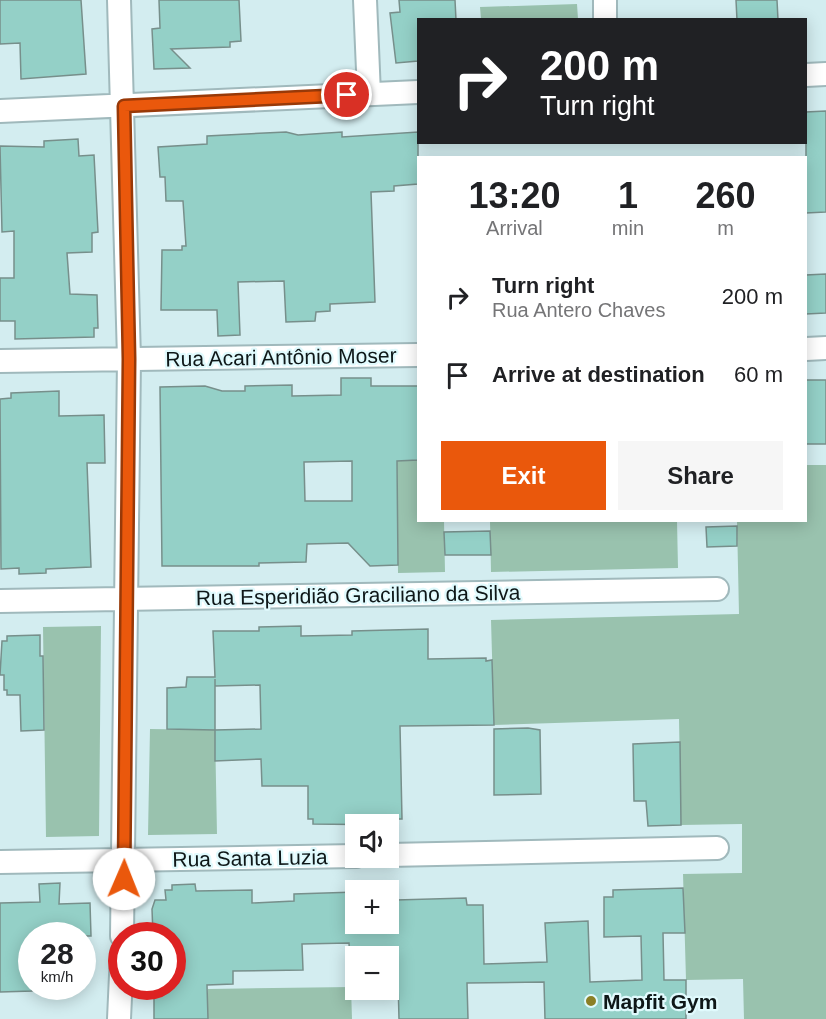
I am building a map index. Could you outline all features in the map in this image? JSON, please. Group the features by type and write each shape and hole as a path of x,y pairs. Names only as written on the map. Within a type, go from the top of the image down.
{"street":[{"path":"119,0 124,106 129,359 123,922"},
{"path":"365,0 369,94"},
{"path":"605,0 605,18"},
{"path":"807,75 826,74"},
{"path":"0,111 417,92"},
{"path":"807,349 826,348"},
{"name":"Rua Acari Antônio Moser","path":"0,361 417,355"},
{"name":"Rua Esperidião Graciliano da Silva","path":"0,601 717,589"},
{"path":"399,855 717,848"},
{"name":"Rua Santa Luzia","path":"0,862 345,856"},
{"path":"119,1019 120,1000"}],"green space":[{"path":"577,4 578,18 481,18 480,7"},
{"path":"417,460 417,522 444,522 445,572 398,573 397,461"},
{"path":"807,465 826,465 826,1019 744,1019 743,979 686,980 683,874 742,873 742,824 681,825 679,719 494,725 491,620 739,614 737,522 807,522"},
{"path":"490,522 677,522 678,568 491,572"},
{"path":"101,626 99,836 46,837 43,627"},
{"path":"150,729 215,730 217,834 148,835"},
{"path":"345,987 345,1000 351,1000 352,1019 208,1019 208,989"}],"building":[{"path":"0,0 81,0 86,74 21,79 20,43 0,44"},
{"path":"159,0 239,0 241,41 230,42 230,47 171,49 190,68 154,69 152,29 160,28"},
{"path":"399,0 455,0 456,18 417,18 417,61 396,63 390,13 400,12"},
{"path":"736,0 777,0 778,18 737,18"},
{"path":"826,111 826,212 807,213 807,112"},
{"path":"342,132 342,137 417,132 417,184 394,186 394,191 371,192 375,302 330,304 330,311 316,312 315,321 286,322 284,281 238,282 240,335 218,336 217,310 161,310 162,250 182,250 182,246 186,246 183,201 166,201 165,177 160,177 158,147 207,144 207,136"},
{"path":"78,139 79,156 94,155 98,232 92,233 92,252 67,253 70,294 97,295 98,328 94,328 94,337 15,339 15,321 0,321 0,278 14,278 14,231 2,232 0,146 44,147 44,141"},
{"path":"826,274 826,313 807,314 807,275"},
{"path":"341,378 371,378 371,386 417,386 417,460 397,461 398,565 370,566 348,543 307,544 306,562 259,563 259,566 162,566 160,387 205,386 222,391 245,391 245,386 292,385 292,396 341,395","holes":["352,461 352,501 305,501 304,462"]},
{"path":"807,380 826,380 826,444 807,444"},
{"path":"59,391 59,416 104,415 105,463 87,463 91,567 46,569 46,573 19,574 19,568 1,569 0,399 11,398 11,393"},
{"path":"737,526 737,546 707,547 706,527"},
{"path":"490,531 491,555 445,555 444,532"},
{"path":"301,626 301,636 352,635 352,631 428,629 428,659 486,658 486,661 492,660 494,725 400,726 402,819 399,819 399,814 345,814 345,824 313,824 313,819 308,819 308,786 262,786 261,759 215,761 215,730 167,729 167,688 186,687 187,677 215,677 213,631 259,631 259,627","holes":["260,685 261,729 215,730 215,686"]},
{"path":"40,635 40,656 43,656 44,730 21,731 20,695 7,695 7,690 4,690 4,675 0,675 2,641 7,641 7,636"},
{"path":"494,729 540,730 541,794 494,795"},
{"path":"680,742 681,825 648,826 646,801 634,801 633,744"},
{"path":"60,883 59,904 90,903 91,922 18,922 18,991 0,992 0,903 40,902 39,884"},
{"path":"195,884 196,891 252,890 252,903 294,901 294,894 345,892 345,934 399,934 399,900 466,898 467,905 483,905 484,964 547,962 545,923 588,921 590,982 642,980 641,936 604,937 604,897 613,897 613,890 683,888 685,933 663,933 664,980 686,980 686,1019 545,1019 544,982 467,983 468,1019 399,1019 399,946 349,946 349,943 302,944 303,970 233,971 233,984 207,985 208,1019 154,1019 154,1000 186,1000 186,922 152,922 152,909 155,900 166,900 165,890 172,890 172,885"}],"place":[{"name":"Mapfit Gym","path":"591,1001"}],"route":[{"path":"124,879 129,359 124,106 347,95"}]}
